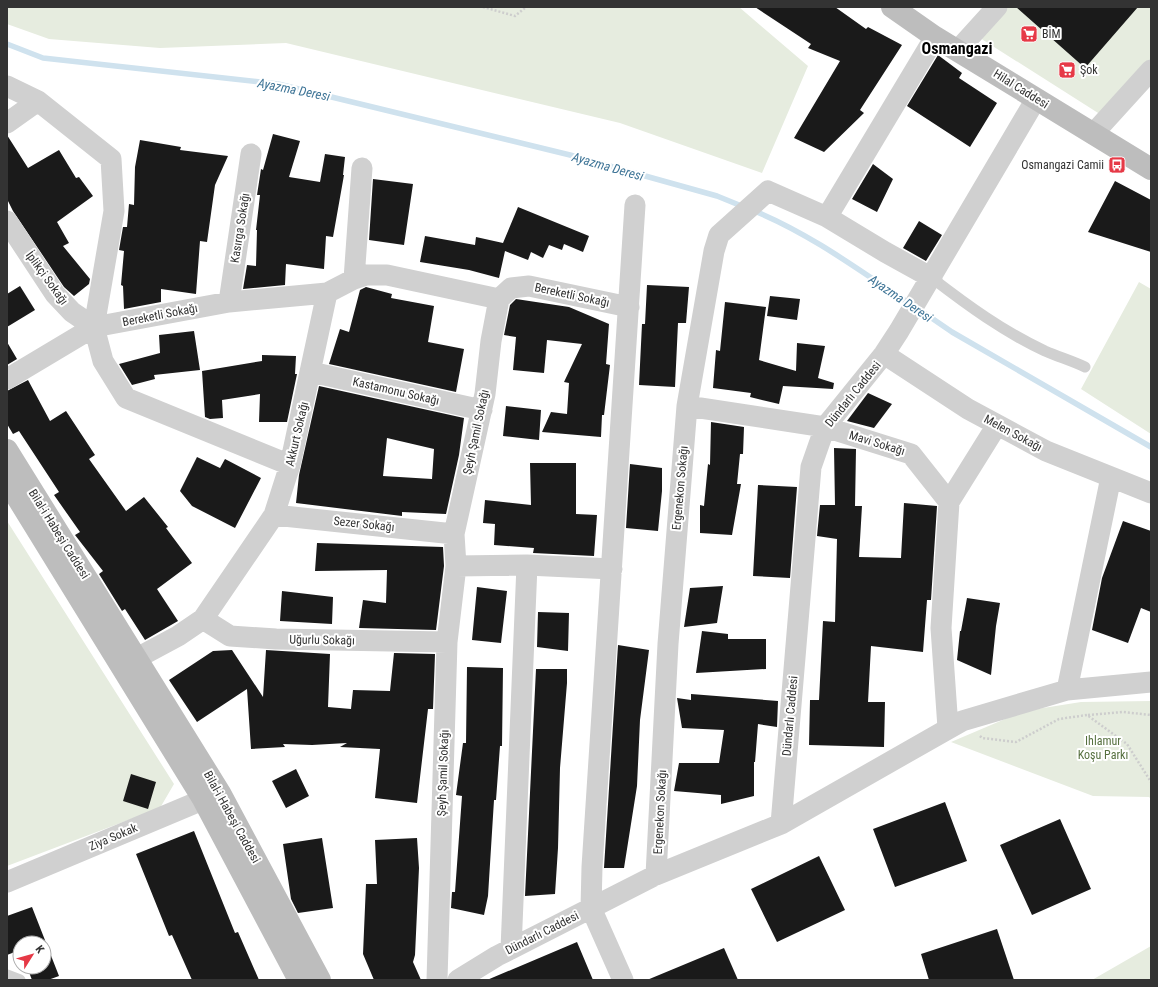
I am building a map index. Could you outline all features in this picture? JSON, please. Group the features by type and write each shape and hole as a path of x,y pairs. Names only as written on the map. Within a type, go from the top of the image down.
{"street":[{"name":"Hilal Caddesi","path":"892,7 934,37 958,50 1151,169"},
{"path":"958,50 997,7"},
{"path":"827,217 934,37"},
{"path":"1093,134 1151,70"},
{"path":"7,86 38,101 111,159 114,210 94,327 103,361 126,398 290,465"},
{"name":"Dündarlı Caddesi","path":"781,824 811,468 825,427 884,354 932,278 1036,99"},
{"path":"7,122 38,101"},
{"name":"Kasırga Sokağı","path":"229,302 251,154"},
{"path":"354,279 362,168"},
{"name":"Ergenekon Sokağı","path":"656,875 668,644 687,406 714,251 720,235 768,191 827,217 932,278"},
{"path":"623,980 591,908 592,867 635,205"},
{"name":"İplikçi Sokağı","path":"7,221 55,294 72,312 94,327"},
{"path":"327,293 354,279 366,275 387,275 499,299"},
{"name":"Bereketli Sokağı","path":"499,299 511,288 529,286 629,308"},
{"name":"Bereketli Sokağı","path":"7,379 94,327 229,302 327,293"},
{"name":"Akkurt Sokağı","path":"130,664 178,636 203,619 274,515 290,465 327,293"},
{"name":"Şeyh Şamil Sokağı","path":"437,980 447,642 456,566 454,534 482,410 491,341 499,299"},
{"name":"Melen Sokağı","path":"884,354 968,409 1046,451 1151,493"},
{"name":"Kastamonu Sokağı","path":"311,372 482,410"},
{"name":"Mavi Sokağı","path":"687,406 825,427 911,454 949,502"},
{"path":"948,728 941,628 949,502 997,425"},
{"name":"Bilal-i Habeşi Caddesi","path":"7,450 130,664 212,796 320,980"},
{"path":"1067,690 1111,477"},
{"name":"Bilal-i Habeşi Caddesi","path":"7,481 130,664"},
{"name":"Sezer Sokağı","path":"274,515 454,534"},
{"path":"456,566 527,565 612,569"},
{"path":"511,949 527,565"},
{"name":"Uğurlu Sokağı","path":"203,619 230,636 276,639 447,642"},
{"name":"Dündarlı Caddesi","path":"458,980 511,949 656,875 781,824 948,728 968,719 1067,690 1151,682"},
{"name":"Bilal-i Habeşi Caddesi","path":"212,796 299,980"},
{"name":"Ziya Sokak","path":"7,882 212,796"}],"lane":[{"path":"932,278 963,302 1020,337 1045,350 1086,367"},
{"path":"7,974 20,980"}],"path":[{"path":"483,7 515,16 526,7"},
{"path":"968,719 982,738 1016,742 1059,719 1123,712 1151,715"},
{"path":"1087,715 1127,744 1151,782"}],"green space":[{"path":"7,7 739,7 808,66 762,173 620,123 286,43 160,48 49,39 7,24"},
{"path":"1008,7 1151,7 1151,64 1106,118 980,38"},
{"path":"1139,282 1151,289 1151,434 1081,389"},
{"path":"7,521 174,784 160,808 7,866"},
{"name":"Ihlamur Koşu Parkı","path":"1151,701 1151,799 1149,797 1093,796 951,742 1024,711 1081,702"},
{"path":"1151,946 1151,980 1092,980"}],"building":[{"path":"755,7 835,7 866,29 868,27 902,45 860,110 864,113 824,152 794,138 840,61 808,48 811,44"},
{"path":"1016,7 1138,7 1085,68"},
{"path":"938,55 962,73 959,78 997,103 970,147 907,106"},
{"path":"273,134 300,141 289,177 320,182 325,154 345,157 344,175 333,237 326,236 324,269 286,264 285,285 243,289 247,265 256,266 256,230 260,195 257,195 261,169 263,170"},
{"path":"7,135 28,168 59,150 76,178 79,177 93,196 57,222 69,243 63,246 90,279 89,284 74,296 64,287 13,211 7,199"},
{"path":"140,140 181,147 180,150 228,156 215,185 207,242 200,241 196,294 161,289 161,302 124,309 123,286 121,285 124,251 119,250 123,227 127,227 129,204 134,205 135,167"},
{"path":"873,164 893,179 877,212 852,199"},
{"path":"373,179 413,184 404,245 369,240"},
{"path":"1115,181 1151,200 1151,252 1088,232"},
{"path":"518,207 589,236 583,252 564,244 562,250 549,245 543,258 531,252 528,260 505,251 499,278 469,270 420,262 425,236 475,245 476,237 503,243"},
{"path":"919,221 942,235 926,261 903,248"},
{"path":"647,285 689,287 686,323 678,323 675,387 639,385 642,324 645,324"},
{"path":"20,286 35,310 7,327 7,294"},
{"path":"366,287 392,294 391,298 434,306 428,342 464,349 456,392 329,364 340,329 349,332 360,290"},
{"path":"770,296 800,299 797,320 767,316"},
{"path":"516,299 569,307 609,324 606,364 610,365 604,415 602,415 601,437 542,432 551,412 567,414 569,383 564,382 582,344 547,340 544,373 513,370 516,337 504,335 510,305"},
{"path":"725,302 766,307 759,360 796,371 797,343 825,346 818,378 834,383 833,389 783,386 779,404 750,397 751,393 713,388 716,350 720,351"},
{"path":"194,331 200,370 154,375 155,379 132,385 119,364 160,353 159,335"},
{"path":"7,342 17,359 7,365"},
{"path":"262,355 296,356 295,374 297,374 287,422 259,422 260,394 222,400 223,418 210,419 205,417 202,371 262,361"},
{"path":"28,380 50,421 66,411 95,455 89,459 126,511 144,497 168,527 166,528 192,563 157,589 178,621 145,640 125,609 122,611 99,574 103,571 75,535 80,532 54,495 59,492 19,431 13,434 7,424 7,391"},
{"path":"319,386 464,418 459,455 446,514 402,512 402,516 296,503 299,475","holes":["387,438 434,449 432,479 383,476"]},
{"path":"868,393 892,404 874,428 847,421"},
{"path":"506,406 541,410 539,440 503,436"},
{"path":"711,422 744,427 743,454 740,454 737,484 741,484 732,535 700,533 700,505 704,506 708,464 710,465"},
{"path":"834,448 856,449 855,506 862,506 859,557 901,558 904,503 937,506 931,600 927,600 923,652 871,646 868,702 885,702 884,747 809,745 810,700 819,700 823,621 835,622 837,539 817,536 820,505 835,505"},
{"path":"197,457 220,468 225,459 261,478 235,528 192,506 180,491"},
{"path":"530,463 576,463 576,514 597,515 594,556 533,553 534,548 494,545 495,524 483,523 485,500 531,505"},
{"path":"630,464 662,468 662,491 658,531 626,528"},
{"path":"758,485 797,487 790,578 753,576"},
{"path":"1123,521 1151,531 1151,612 1141,608 1128,643 1092,630 1102,578"},
{"path":"317,543 443,547 444,566 436,630 359,628 363,600 386,603 387,570 315,571"},
{"path":"723,586 717,623 684,627 690,588"},
{"path":"477,587 507,591 501,643 472,640"},
{"path":"282,591 333,597 332,624 280,621"},
{"path":"967,598 1000,603 991,675 957,660 960,631"},
{"path":"538,612 569,613 568,651 537,647"},
{"path":"702,631 728,634 728,639 766,639 766,669 696,673"},
{"path":"618,645 649,650 640,720 637,786 624,868 604,868"},
{"path":"232,650 263,697 266,650 330,654 328,707 351,709 353,690 390,691 394,653 435,654 433,709 428,709 417,803 375,798 380,749 340,747 347,743 312,745 283,744 285,747 251,749 247,689 197,722 169,680 213,651"},
{"path":"467,667 503,668 502,746 500,746 496,800 494,800 488,896 484,915 451,908 452,892 455,892 462,796 456,795 463,743 466,743"},
{"path":"536,669 567,669 567,683 560,768 555,894 525,896"},
{"path":"691,694 778,701 777,727 758,724 754,762 754,796 721,804 721,795 674,791 679,763 719,763 724,730 682,728 677,698 691,700"},
{"path":"296,769 309,796 286,808 272,781"},
{"path":"131,774 156,782 148,809 123,801"},
{"path":"945,802 967,861 895,887 873,829"},
{"path":"1060,819 1091,889 1032,915 1000,845"},
{"path":"194,831 235,933 238,932 259,980 192,980 172,935 169,936 136,854"},
{"path":"322,838 333,908 298,913 291,899 283,844"},
{"path":"417,838 419,868 415,955 413,962 421,980 374,980 363,954 366,884 377,884 375,840"},
{"path":"819,856 845,910 777,942 751,889"},
{"path":"32,907 43,935 12,935 12,953 7,955 7,916"},
{"path":"997,929 1014,980 929,980 921,954"},
{"path":"577,942 593,980 487,980"},
{"path":"724,948 738,980 647,980"},
{"path":"52,958 59,976 48,980 32,980 30,975 52,975"}],"waterway":[{"name":"Ayazma Deresi","path":"7,44 43,58 278,84 570,155 717,196 744,207"},
{"name":"Ayazma Deresi","path":"752,210 773,219 814,241 853,265 910,304"},
{"name":"Ayazma Deresi","path":"917,308 952,332 1151,447"}],"place":[{"name":"BİM","path":"1029,34"},
{"name":"Şok","path":"1067,70"},
{"name":"Osmangazi Camii","path":"1117,165"}],"district":[{"name":"Osmangazi","path":"957,48"}]}
